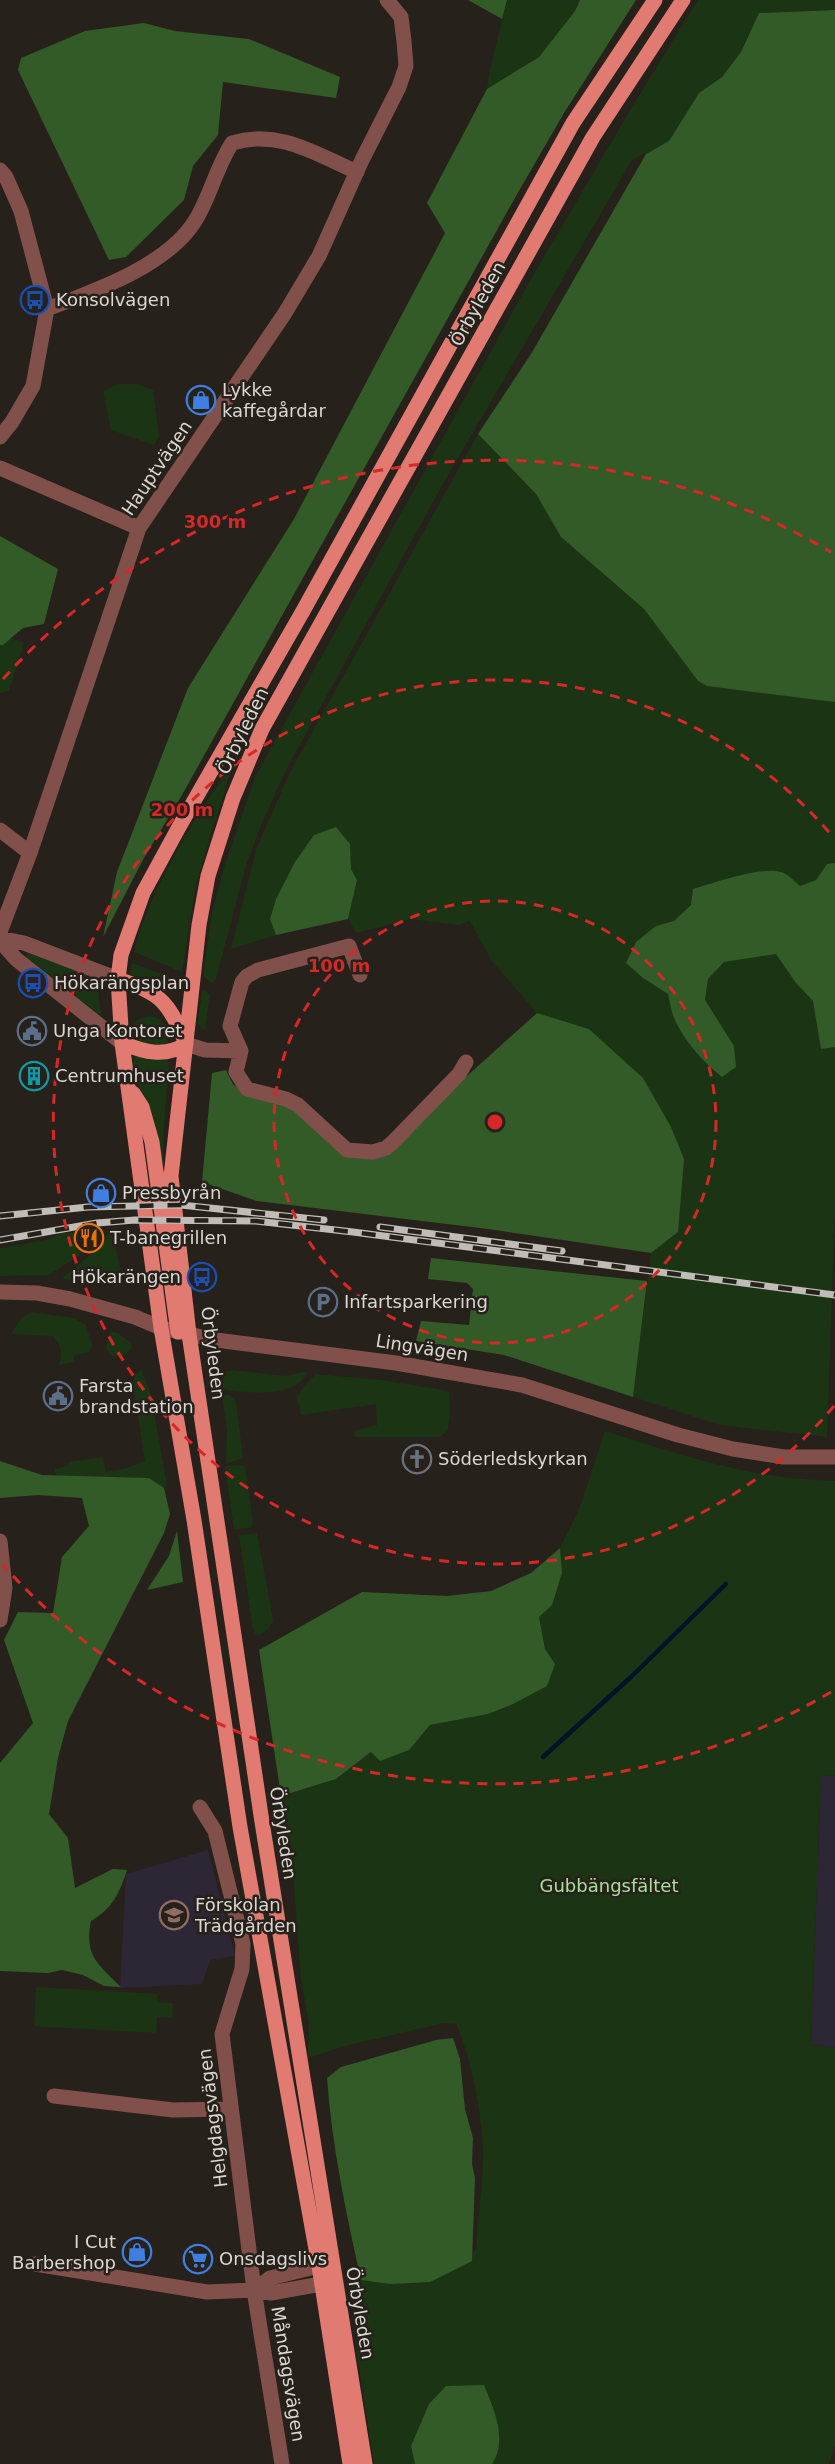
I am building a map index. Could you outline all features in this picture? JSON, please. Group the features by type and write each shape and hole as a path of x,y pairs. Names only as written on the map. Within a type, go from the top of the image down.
{"main road":[{"name":"Örbyleden","path":"350,2464 319,2266 240,1827 194,1520 161,1328 122,1043 118,979 124,944 143,893 165,852 303,611 573,123 655,0"},
{"name":"Örbyleden","path":"184,1333 171,1176 199,925 208,876 233,798 262,729 593,137 683,0"},
{"path":"118,979 158,996 170,1008 186,1044 176,1050 160,1053 140,1050 122,1043"},
{"name":"Örbyleden","path":"129,1085 141,1107 152,1142 366,2464"}],"street":[{"name":"Hauptvägen","path":"0,932 30,853 139,528 285,314 319,256 384,119 406,66 401,17 387,0"},
{"path":"47,309 125,276 173,248 195,221 221,160 232,143 251,137 285,141 357,172"},
{"path":"0,170 6,177 21,211 47,309 33,386 25,402 0,437"},
{"path":"0,468 139,528"},
{"path":"0,830 30,853"},
{"path":"0,939 24,943 118,979"},
{"path":"0,939 16,959 122,1043"},
{"path":"360,975 349,946 258,970 242,981 230,1026 241,1051 236,1072 247,1089 286,1099 298,1105 347,1150 373,1152 386,1149 459,1074 466,1062"},
{"path":"186,1044 205,1050 241,1051"},
{"name":"Lingvägen","path":"0,1292 37,1293 70,1299 135,1317 161,1328 216,1341 454,1372 522,1385 678,1435 733,1449 784,1457 835,1457"},
{"path":"0,1541 5,1588 0,1620"},
{"name":"Helgdagsvägen","path":"200,1807 215,1831 243,1944 242,1969 222,2034 254,2290"},
{"path":"54,2096 173,2110 231,2109"},
{"path":"35,2264 207,2292 254,2290 271,2293 321,2284"},
{"path":"254,2290 270,2278 319,2266"},
{"name":"Måndagsvägen","path":"254,2290 282,2464"}],"shaded area":[{"path":"835,1775 835,2048 811,2044 821,1776"},
{"name":"Förskolan Trädgården","path":"208,1850 235,1956 210,1960 202,1984 120,1988 126,1874"}],"green space":[{"path":"468,0 507,0 502,19"},
{"path":"507,0 580,0 575,11 539,57 487,89 490,69"},
{"path":"580,0 636,0 564,113 516,196 182,795 144,858 103,937 117,872 188,688 294,519 445,233 427,203 487,89 539,57 575,11"},
{"path":"698,0 835,0 835,10 759,13 741,52 722,77 699,93 669,142 632,160 444,482 285,772 246,866 216,979 212,983 203,976 212,913 225,864 256,775 528,284"},
{"path":"835,10 835,702 707,686 698,681 644,609 561,537 536,494 478,434 531,354 646,154 669,141 699,93 722,77 741,52 759,13"},
{"path":"144,23 175,31 249,39 340,77 336,98 223,82 218,135 193,166 184,200 126,257 109,260 18,70 21,58 85,31"},
{"path":"118,384 137,384 153,390 159,437 154,445 111,430 103,391"},
{"path":"478,434 536,494 561,537 644,609 698,681 835,702 835,1209 827,1437 720,1425 633,1397 651,1253 678,1232 615,1054 589,1029 537,1013 491,960 470,921 459,925 410,919 356,933 348,919 357,880 351,869 350,844 270,919 276,935 231,949 256,850 289,774"},
{"path":"0,536 58,569 44,624 23,628 3,645 0,645"},
{"path":"0,634 24,643 9,691 0,693"},
{"path":"234,761 196,884 182,972 134,952 151,903 176,853"},
{"path":"336,827 350,844 351,869 357,880 348,919 276,935 270,919 276,899 295,862 314,835"},
{"path":"835,863 835,1047 821,1049 813,1001 796,983 776,954 724,962 708,979 705,1000 734,1046 736,1067 722,1077 701,1058 683,1035 673,1015 668,994 643,978 626,963 636,942 656,926 674,921 691,905 693,889 762,871 784,873 800,886 816,880 827,864"},
{"path":"28,951 97,979 101,1016 26,957"},
{"path":"132,963 183,982 181,992 130,974"},
{"path":"202,990 210,994 205,1030 198,1022"},
{"path":"537,1013 589,1029 643,1078 671,1127 684,1159 678,1232 651,1253 488,1229 257,1201 202,1182 212,1073 226,1070 233,1084 242,1091 287,1104 335,1145 380,1154"},
{"path":"151,1016 160,1019 169,1031 167,1045 164,1048 135,1041 131,1034 137,1020"},
{"path":"135,1056 169,1061 163,1163 161,1164 153,1119 134,1071"},
{"path":"112,1232 122,1276 121,1286 92,1284 62,1278 99,1248 104,1243 107,1233"},
{"path":"61,1233 79,1233 80,1255 49,1275 0,1276 0,1248 50,1239"},
{"path":"431,1258 647,1281 633,1397 504,1355 416,1341 421,1321 469,1325 473,1289 467,1283 428,1279"},
{"path":"32,1312 74,1318 86,1325 92,1345 89,1352 75,1355 73,1362 58,1365 61,1350 53,1336 11,1334 22,1318"},
{"path":"110,1332 118,1333 131,1343 132,1348 122,1356 110,1355 106,1348"},
{"path":"141,1369 151,1395 167,1485 164,1488 149,1478 57,1476 54,1469 68,1466 69,1462 103,1457 106,1472 127,1468 145,1461 133,1385 134,1377"},
{"path":"232,1370 286,1376 307,1373 292,1387 281,1391 256,1393 222,1389 224,1372"},
{"path":"316,1374 381,1380 449,1391 448,1430 440,1437 355,1437 353,1431 377,1425 376,1404 301,1415 297,1397"},
{"path":"222,1395 230,1395 236,1402 243,1458 226,1464 227,1431"},
{"name":"Gubbängsfältet","path":"605,1431 718,1465 775,1476 835,1481 835,1775 821,1776 811,2044 835,2048 835,2445 829,2464 374,2464 347,2278 379,2277 413,2272 447,2263 476,2250 483,2161 479,2110 472,2073 456,2024 444,2023 345,2046 308,2058 309,2025 301,1979 291,1845 272,1799 336,1779 372,1752 422,1734 430,1725 488,1714 555,1664 545,1649 539,1617 560,1555 560,1548 580,1507"},
{"path":"0,1461 42,1475 149,1478 164,1488 170,1514 164,1533 68,1721 58,1758 49,1814 68,1838 75,1888 113,1869 127,1870 114,1900 105,1911 91,1921 89,1933 91,1951 95,1958 121,1987 104,1986 83,1975 62,1970 48,1973 0,1971 0,1763 33,1723 4,1640 18,1612 53,1613 62,1557 89,1526 82,1498 38,1495 0,1498"},
{"path":"245,1465 253,1523 250,1528 234,1529 225,1466"},
{"path":"177,1531 183,1582 147,1590 169,1556"},
{"path":"257,1533 273,1620 269,1628 262,1634 256,1635 253,1629 239,1535"},
{"path":"560,1548 562,1573 552,1605 539,1617 545,1649 555,1664 547,1686 488,1714 430,1725 409,1750 380,1761 371,1752 336,1779 281,1796 259,1650 362,1592 447,1596 491,1591 531,1573"},
{"path":"36,1987 158,1994 157,2002 173,2003 172,2018 157,2017 156,2033 34,2026"},
{"path":"453,2038 460,2059 465,2109 473,2138 472,2164 475,2178 472,2261 430,2282 390,2284 361,2280 336,2155 327,2078 341,2067 436,2040"},
{"path":"484,2385 498,2424 499,2445 492,2464 415,2464 411,2446 429,2404 446,2386"}],"waterway":[{"path":"543,1757 631,1677 726,1584"}],"railway":[{"path":"0,1216 88,1207 181,1205 324,1220"},
{"path":"0,1240 97,1223 135,1220 256,1221 835,1295"},
{"path":"380,1227 562,1251"}],"place":[{"name":"Konsolvägen","path":"35,300"},
{"name":"Lykke kaffegårdar","path":"201,400"},
{"name":"Hökarängsplan","path":"33,983"},
{"name":"Unga Kontoret","path":"32,1031"},
{"name":"Centrumhuset","path":"34,1076"},
{"name":"Pressbyrån","path":"101,1193"},
{"name":"T-banegrillen","path":"89,1238"},
{"name":"Hökarängen","path":"202,1277"},
{"name":"Infartsparkering","path":"323,1302"},
{"name":"Farsta brandstation","path":"58,1396"},
{"name":"Söderledskyrkan","path":"417,1459"},
{"name":"Förskolan Trädgården","path":"174,1915"},
{"name":"I Cut Barbershop","path":"137,2252"},
{"name":"Onsdagslivs","path":"198,2259"}]}
